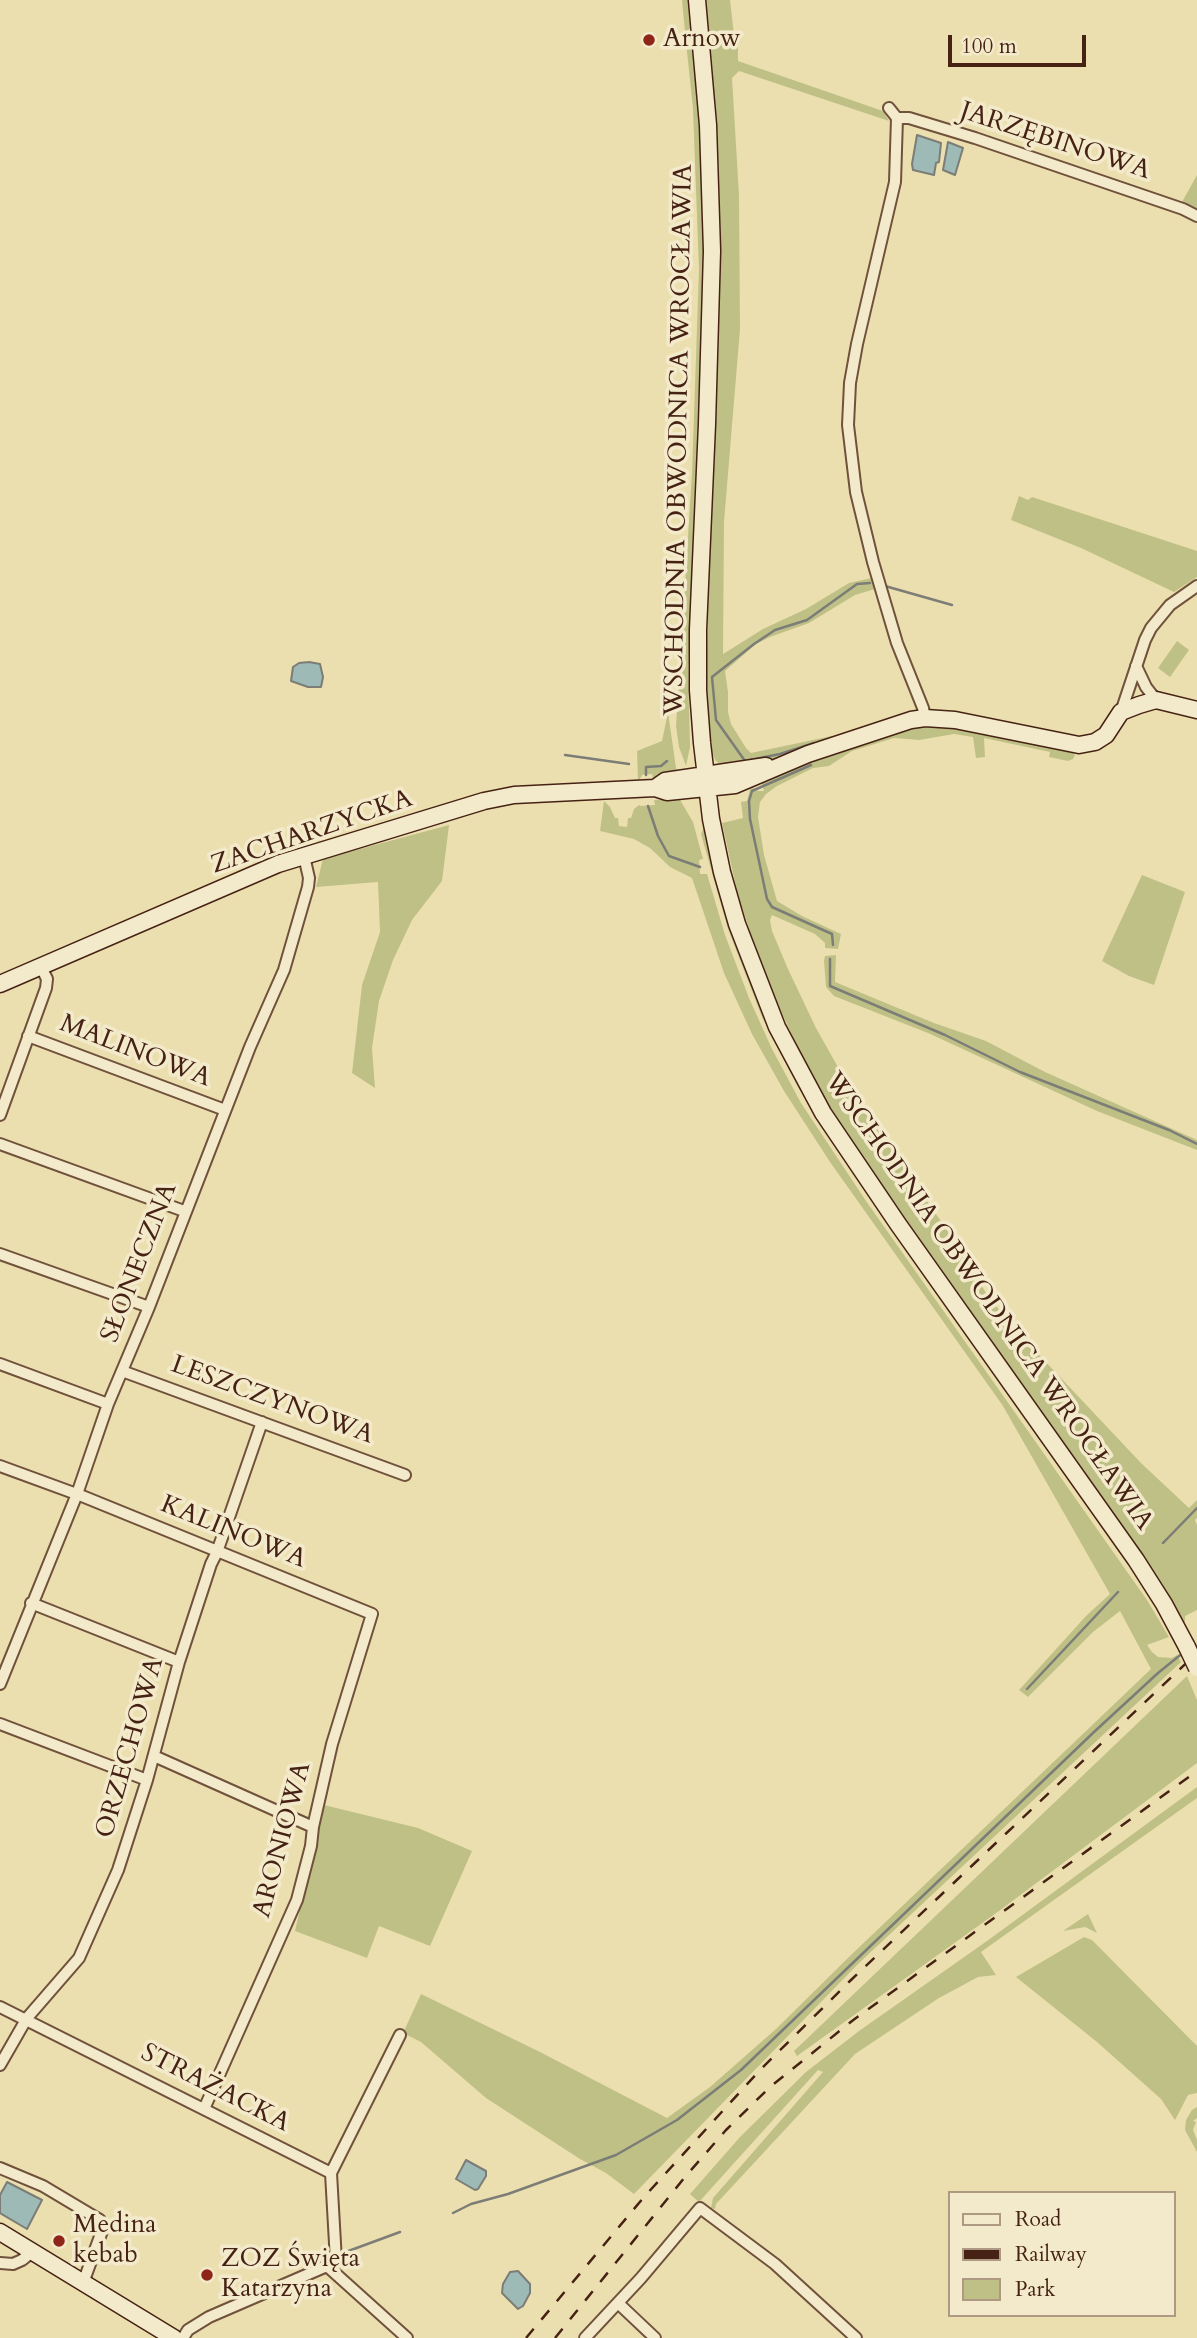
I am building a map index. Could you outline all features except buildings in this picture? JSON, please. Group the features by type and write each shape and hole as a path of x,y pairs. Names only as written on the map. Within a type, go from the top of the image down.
{"main road":[{"name":"WSCHODNIA OBWODNICA WROCŁAWIA","path":"696,0 708,125 712,251 698,643 702,743 710,813 722,872 746,952 777,1027 809,1089 837,1134 1136,1560 1164,1604 1197,1668"},
{"path":"1121,712 1156,700 1197,710"},
{"name":"ZACHARZYCKA","path":"0,984 278,864 484,801 514,795 655,788 667,792 734,778 911,720 925,718 955,720 1079,745 1095,742 1106,735 1121,712"},
{"path":"702,743 715,763 734,778 710,813"},
{"path":"683,778 702,743"},
{"name":"ZACHARZYCKA","path":"655,788 665,781 683,778 706,782"},
{"path":"0,2232 174,2338"}],"street":[{"path":"889,108 897,118 895,182 857,344 850,383 848,425 856,492 874,570 925,718"},
{"name":"JARZĘBINOWA","path":"897,118 921,121 975,138 1197,216"},
{"path":"1121,712 1145,640 1159,616 1197,586"},
{"path":"1136,666 1156,700"},
{"name":"SŁONECZNA","path":"0,1685 76,1494 108,1404 149,1307 184,1211 284,970 308,887 309,878 304,856"},
{"path":"0,1115 46,988 47,979 41,967"},
{"name":"MALINOWA","path":"29,1036 225,1110"},
{"path":"0,1144 184,1211"},
{"path":"0,1254 149,1307"},
{"path":"0,1364 108,1404"},
{"name":"LESZCZYNOWA","path":"122,1370 405,1475"},
{"name":"ORZECHOWA","path":"0,2065 27,2018 79,1958 118,1870 147,1780 179,1662 262,1422"},
{"name":"KALINOWA","path":"0,1466 372,1614"},
{"path":"31,1603 179,1662"},
{"name":"ARONIOWA","path":"204,2109 297,1900 332,1744 372,1614"},
{"path":"0,1724 147,1780"},
{"path":"154,1756 313,1827"},
{"name":"STRAŻACKA","path":"0,2007 27,2018 331,2173"},
{"path":"336,2261 331,2173 400,2035"},
{"path":"0,2168 43,2186 100,2220 102,2231 83,2283"},
{"path":"585,2338 701,2208 775,2264 856,2338"},
{"path":"0,2263 13,2264 32,2252"},
{"path":"183,2338 188,2330 209,2316 327,2266 407,2338"},
{"path":"618,2303 655,2338"}],"green space":[{"path":"682,0 689,0 691,28 685,32"},
{"path":"703,0 730,0 734,35 741,39 738,61 883,111 889,121 739,71 732,78 739,195 740,329 724,522 723,654 763,629 806,609 849,583 872,578 875,589 855,595 809,623 756,644 725,671 731,724 751,753 832,736 834,741 777,760 723,766 716,761 708,746 706,681 712,476"},
{"path":"686,42 691,45 695,56 700,119 704,190 704,269 703,355 688,669 690,747 686,766 679,747 676,726 692,473 699,269 693,109"},
{"path":"1197,175 1197,208 1182,202"},
{"path":"1019,496 1028,500 1032,497 1197,551 1197,577 1174,592 1081,548 1011,520"},
{"path":"1177,641 1189,650 1170,677 1158,668"},
{"path":"668,712 677,775 653,780 652,774 642,775 638,782 637,751 662,741"},
{"path":"928,722 1062,749 1075,755 1068,761 1049,757 1050,752 984,738 985,757 976,758 973,737 954,734 919,740 894,738 852,751 829,766 813,768 777,786 760,802 758,817 764,855 777,901 841,934 838,949 825,948 825,943 815,934 772,915 772,931 816,1028 848,1085 953,1239 989,1298 1141,1463 1189,1508 1197,1500 1197,1610 1185,1616 1182,1625 827,1103 776,1001 756,951 737,891 722,823 743,818 741,802 747,801 750,789 764,791 761,781 810,761"},
{"path":"679,798 693,822 703,859 699,860 700,874 707,874 725,935 749,998 801,1103 866,1201 1147,1600 1169,1637 1147,1645 1158,1657 1172,1658 1177,1655 1181,1662 858,1964 634,2194 606,2173 486,2098 421,2042 403,2033 421,1994 667,2118 710,2087 776,2029 1151,1669 1120,1611 1093,1632 1028,1697 1019,1690 1086,1616 1110,1594 1003,1406 830,1162 784,1091 752,1034 724,973 692,878 670,867 650,848 634,839 600,831 604,801 615,818 618,818 619,826 627,827 628,818 631,818 634,809 639,805 655,805 654,800"},
{"path":"449,825 442,881 412,920 393,960 379,1001 372,1048 375,1088 352,1073 362,985 380,932 378,882 316,887 323,859"},
{"path":"705,825 727,920 743,964 762,1012 823,1126 798,1087 762,1017 728,929 701,834"},
{"path":"1142,875 1185,892 1154,985 1129,976 1102,961"},
{"path":"836,955 835,982 934,1023 986,1041 1045,1072 1197,1140 1197,1150 1097,1111 928,1033 834,996 826,987 824,961 825,956"},
{"path":"825,1130 1152,1596 1172,1636 1119,1551"},
{"path":"1187,1676 1197,1700 1197,1763 999,1911 797,2056 794,2051"},
{"path":"1197,1787 1197,1798 981,1952 996,1975 978,1977 939,1998 855,2054 716,2204 715,2209 711,2208 713,2198 823,2072 818,2070 699,2202 690,2194 740,2137 806,2072"},
{"path":"324,1805 418,1828 472,1851 430,1946 379,1926 367,1958 295,1931"},
{"path":"1088,1914 1097,1933 1085,1927 1063,1931"},
{"path":"1084,1937 1092,1940 1197,2046 1197,2093 1188,2095 1175,2120 1161,2099 1097,2042 1016,1977"},
{"path":"1197,2107 1193,2130 1197,2140 1197,2152 1185,2130 1186,2120"}],"water":[{"path":"917,135 941,143 939,162 936,163 934,175 913,170"},
{"path":"948,142 963,148 955,175 943,170"},
{"path":"309,662 320,664 323,677 321,687 308,687 291,681 293,667"},
{"path":"466,2160 486,2171 478,2189 475,2190 456,2179"},
{"path":"7,2182 42,2200 27,2229 0,2213 0,2195"},
{"path":"518,2271 530,2284 530,2293 523,2306 518,2309 502,2293 503,2284 510,2272"}],"waterway":[{"path":"814,743 745,761 716,720 712,677 775,630 807,620 857,584 870,583"},
{"path":"885,586 952,605"},
{"path":"565,755 629,764"},
{"path":"646,775 646,767 661,766 667,761"},
{"path":"811,765 752,791 749,801 750,819 767,899 772,907 832,934 833,945"},
{"path":"648,806 658,836 669,856 700,867"},
{"path":"830,959 830,986 945,1035 1020,1072 1169,1130 1197,1144"},
{"path":"1163,1543 1197,1508"},
{"path":"1027,1689 1118,1592"},
{"path":"453,2213 471,2204 508,2194 616,2155 677,2120 741,2070 1094,1732 1184,1652"},
{"path":"343,2253 400,2232"}],"railway":[{"path":"526,2338 644,2197 761,2069 851,1980 1197,1653"},
{"path":"555,2338 685,2177 726,2130 770,2087 852,2021 1197,1771"}],"place":[{"name":"Arnow","path":"649,40"},
{"name":"Medina kebab","path":"59,2241"},
{"name":"ZOZ Święta Katarzyna","path":"207,2275"}]}
